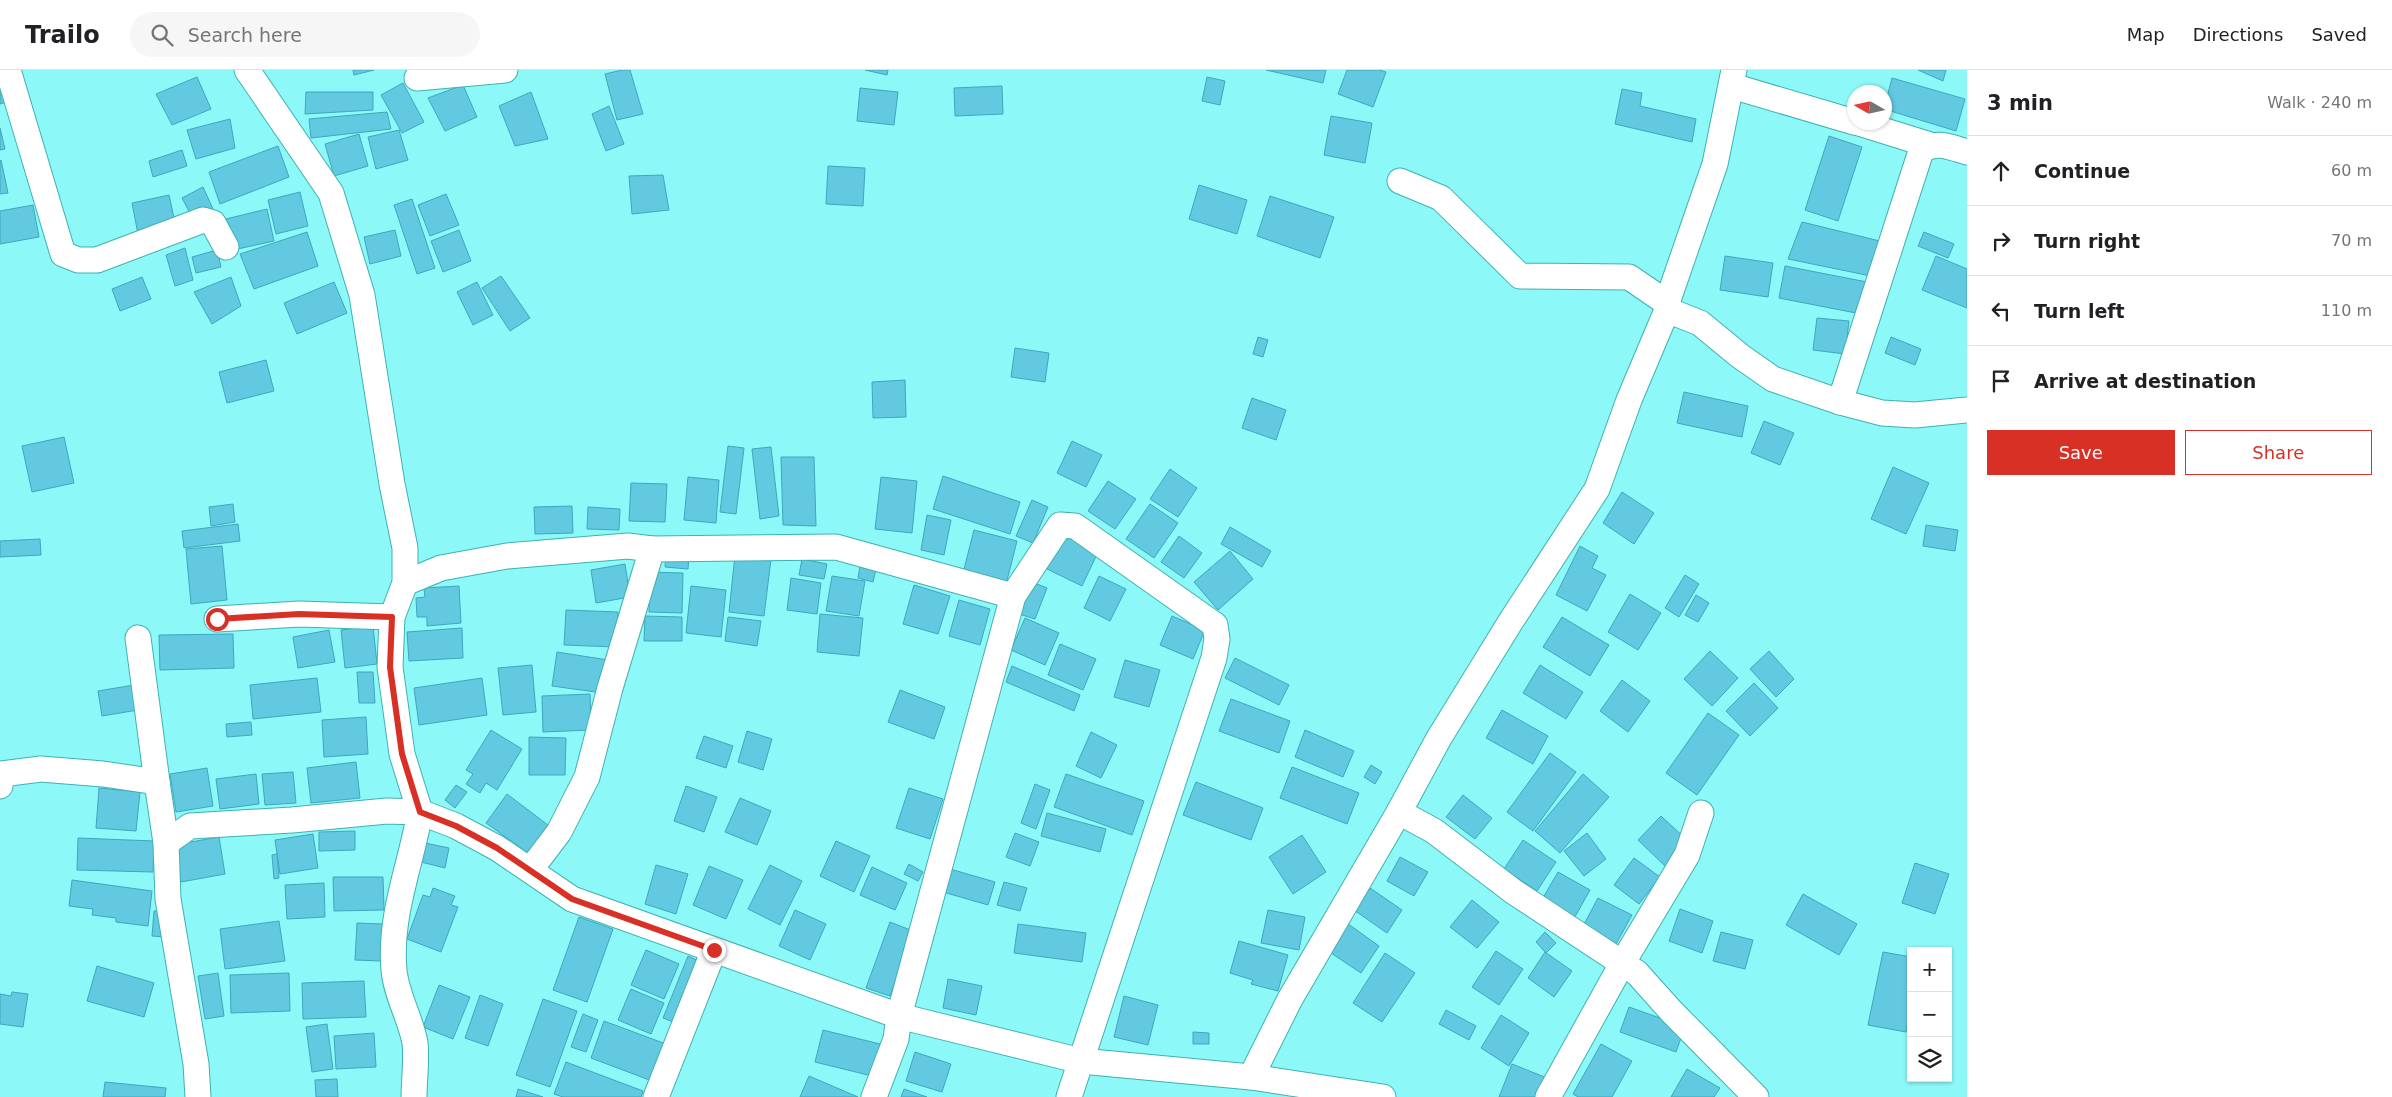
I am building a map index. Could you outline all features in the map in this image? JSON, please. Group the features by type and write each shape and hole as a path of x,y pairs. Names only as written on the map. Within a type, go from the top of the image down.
{"street":[{"path":"8,70 63,254 78,260 97,260 203,220 213,223 226,247"},
{"path":"246,70 331,193 362,295 392,484 405,548 405,583 392,617 390,667 402,754 420,812 415,842 401,885 395,927 394,970 404,1012 415,1043 414,1097"},
{"path":"417,78 505,70"},
{"path":"1258,1085 1290,1000 1399,812 1439,738 1511,621 1597,489 1629,400 1667,307 1715,164 1733,78 1847,119"},
{"path":"1881,130 1930,145 1942,144 1967,152"},
{"path":"1840,402 1914,170 1921,151 1930,145"},
{"path":"1400,181 1441,198 1520,276 1629,277 1667,307 1700,323 1740,356 1773,379 1840,402 1882,413 1916,415 1967,410"},
{"path":"874,1097 896,1039 899,1016 1013,596 1060,525 1066,524 1075,526 1215,625 1217,639 1211,667 1069,1097"},
{"path":"405,583 441,568 507,556 628,546 652,549 836,547 1013,596"},
{"path":"531,870 559,832 587,776 610,688 652,549"},
{"path":"217,619 299,614 392,617"},
{"path":"138,638 166,843 168,899 196,1064 198,1097"},
{"path":"0,778 41,769 103,774 157,782"},
{"path":"166,843 190,826 292,820 387,811 420,812 456,826 531,870 572,899 899,1016 1081,1061 1258,1085 1382,1097"},
{"path":"1399,812 1434,831 1514,892 1637,973 1672,1012 1756,1097"},
{"path":"1548,1097 1622,962 1687,855 1701,814"},
{"path":"656,1097 714,950"}],"building":[{"path":"353,70 374,70 354,75"},
{"path":"630,70 643,114 617,120 605,74"},
{"path":"865,70 888,70 887,75"},
{"path":"1266,70 1326,70 1323,83"},
{"path":"1347,70 1379,70 1386,72 1373,107 1338,94"},
{"path":"1918,70 1946,70 1943,81"},
{"path":"197,77 211,109 172,125 156,94"},
{"path":"1207,77 1225,81 1220,105 1202,101"},
{"path":"1892,78 1965,99 1956,131 1892,111 1892,85 1890,85"},
{"path":"403,83 424,122 402,133 381,95"},
{"path":"463,85 477,117 445,131 428,98"},
{"path":"1002,86 1003,114 955,116 954,88"},
{"path":"860,88 898,92 894,125 857,121"},
{"path":"1622,89 1642,93 1640,106 1696,119 1692,142 1615,124"},
{"path":"3,90 7,102 0,104 0,91"},
{"path":"306,92 373,92 373,110 305,114"},
{"path":"531,92 548,139 515,146 499,106"},
{"path":"609,106 624,144 606,151 592,114"},
{"path":"387,112 391,129 311,138 309,119"},
{"path":"1331,116 1372,123 1365,163 1324,155"},
{"path":"230,119 235,148 196,159 187,130"},
{"path":"0,128 5,149 0,150"},
{"path":"399,130 408,160 376,169 368,137"},
{"path":"359,134 368,166 334,176 325,144"},
{"path":"1829,136 1862,147 1838,221 1805,210"},
{"path":"278,146 289,177 220,204 209,172"},
{"path":"182,150 187,166 153,177 149,161"},
{"path":"0,161 8,193 0,194"},
{"path":"828,166 865,168 863,206 826,204"},
{"path":"663,175 669,210 632,214 629,176"},
{"path":"1199,185 1247,200 1237,234 1189,219"},
{"path":"203,187 213,209 193,219 182,198"},
{"path":"300,192 308,226 276,234 268,200"},
{"path":"446,194 459,225 430,236 418,205"},
{"path":"169,195 176,227 138,234 132,203"},
{"path":"1270,196 1334,217 1320,258 1257,236"},
{"path":"412,199 435,268 417,274 394,205"},
{"path":"33,205 39,237 0,244 0,211"},
{"path":"267,209 274,241 233,250 226,219"},
{"path":"1802,222 1884,242 1871,276 1788,259"},
{"path":"395,230 401,256 370,264 364,237"},
{"path":"459,230 471,261 443,272 431,241"},
{"path":"307,232 318,266 254,289 240,254"},
{"path":"1924,232 1954,244 1948,258 1918,246"},
{"path":"185,248 193,280 175,286 166,255"},
{"path":"217,250 221,267 196,273 192,257"},
{"path":"1725,256 1773,263 1768,297 1720,290"},
{"path":"1936,256 1967,269 1967,308 1922,290"},
{"path":"1785,266 1867,282 1861,314 1779,298"},
{"path":"501,276 530,318 510,331 482,288"},
{"path":"142,277 151,299 120,311 112,289"},
{"path":"231,277 241,306 212,324 194,292"},
{"path":"334,282 347,313 297,334 284,303"},
{"path":"477,282 493,315 473,325 457,292"},
{"path":"1817,318 1849,321 1845,354 1813,350"},
{"path":"1258,337 1268,340 1263,357 1253,354"},
{"path":"1891,337 1921,349 1915,365 1885,353"},
{"path":"1015,348 1049,353 1045,382 1011,377"},
{"path":"266,360 274,391 227,403 219,372"},
{"path":"905,380 906,417 873,418 872,382"},
{"path":"1684,392 1748,406 1742,437 1677,423"},
{"path":"1252,398 1286,410 1276,440 1242,428"},
{"path":"1764,421 1794,433 1780,465 1751,453"},
{"path":"64,437 74,483 32,492 22,446"},
{"path":"1072,441 1102,455 1086,487 1057,473"},
{"path":"728,446 744,448 736,514 720,512"},
{"path":"771,447 779,516 760,519 752,449"},
{"path":"781,457 814,457 816,526 783,525"},
{"path":"1893,467 1929,483 1906,534 1871,519"},
{"path":"1170,469 1197,488 1178,517 1150,499"},
{"path":"943,476 1020,502 1010,534 933,509"},
{"path":"688,477 719,480 716,523 684,520"},
{"path":"881,477 917,481 912,533 875,529"},
{"path":"1108,481 1136,499 1115,529 1088,511"},
{"path":"631,483 667,484 665,522 629,521"},
{"path":"1622,492 1654,513 1634,544 1603,523"},
{"path":"1032,500 1048,507 1033,543 1016,536"},
{"path":"233,504 235,522 211,526 209,507"},
{"path":"1150,504 1178,523 1154,558 1126,539"},
{"path":"572,506 573,533 535,534 534,507"},
{"path":"588,507 620,509 619,530 587,529"},
{"path":"927,515 951,520 944,555 921,550"},
{"path":"238,524 240,541 184,548 182,531"},
{"path":"1926,525 1958,530 1955,551 1923,546"},
{"path":"1230,527 1271,551 1262,567 1221,544"},
{"path":"974,530 1017,541 1006,584 963,573"},
{"path":"1061,534 1098,552 1082,586 1045,568"},
{"path":"1179,536 1202,553 1184,578 1161,562"},
{"path":"40,539 41,555 0,557 0,541"},
{"path":"222,546 227,600 191,604 186,549"},
{"path":"1580,546 1598,556 1592,568 1606,575 1587,611 1556,595"},
{"path":"1230,551 1253,579 1218,610 1194,582"},
{"path":"666,553 689,555 688,569 665,567"},
{"path":"735,555 771,559 764,616 729,612"},
{"path":"802,559 827,564 824,579 799,575"},
{"path":"625,564 630,597 596,603 591,570"},
{"path":"860,566 876,569 873,582 858,578"},
{"path":"650,572 683,573 682,613 649,612"},
{"path":"1685,575 1699,584 1679,617 1665,608"},
{"path":"832,576 865,581 859,616 826,611"},
{"path":"1099,576 1126,589 1110,621 1084,608"},
{"path":"791,578 821,583 817,614 787,610"},
{"path":"1032,582 1047,588 1035,619 1019,614"},
{"path":"914,585 950,596 938,634 903,624"},
{"path":"459,586 461,623 427,626 427,617 417,617 416,598 425,597 424,588"},
{"path":"691,586 726,590 721,637 686,633"},
{"path":"1630,594 1661,613 1638,650 1608,632"},
{"path":"1696,595 1709,603 1698,622 1685,615"},
{"path":"959,600 990,609 980,645 949,636"},
{"path":"566,610 618,612 616,647 564,645"},
{"path":"820,614 863,618 859,656 817,652"},
{"path":"645,616 682,617 682,641 644,641"},
{"path":"1172,616 1205,630 1193,659 1160,645"},
{"path":"728,617 761,621 757,646 725,641"},
{"path":"1562,617 1609,645 1590,676 1543,647"},
{"path":"1025,618 1059,633 1045,665 1011,650"},
{"path":"373,626 377,664 345,668 341,630"},
{"path":"462,628 463,658 409,661 407,632"},
{"path":"329,630 335,662 298,668 293,637"},
{"path":"233,634 234,668 160,670 159,635"},
{"path":"1060,644 1096,659 1083,690 1048,675"},
{"path":"1710,651 1738,678 1712,706 1684,679"},
{"path":"1769,651 1794,679 1776,697 1750,669"},
{"path":"557,652 608,660 603,693 552,686"},
{"path":"1235,658 1289,685 1279,705 1225,678"},
{"path":"1125,660 1160,670 1149,707 1114,697"},
{"path":"532,665 536,712 503,715 498,668"},
{"path":"1540,665 1583,692 1566,719 1523,693"},
{"path":"1012,666 1080,695 1074,711 1006,682"},
{"path":"357,672 373,672 375,703 359,703"},
{"path":"317,678 321,712 253,719 250,685"},
{"path":"482,678 487,715 419,725 414,688"},
{"path":"1622,680 1650,701 1628,732 1600,711"},
{"path":"1754,683 1778,708 1750,736 1726,711"},
{"path":"134,685 138,710 102,716 98,691"},
{"path":"900,690 945,707 934,739 888,722"},
{"path":"590,694 591,730 543,732 542,696"},
{"path":"1231,699 1290,721 1279,753 1219,731"},
{"path":"1502,710 1548,736 1533,764 1486,738"},
{"path":"1708,713 1739,735 1697,795 1666,773"},
{"path":"366,717 368,754 324,757 322,720"},
{"path":"251,722 252,735 227,737 226,724"},
{"path":"491,730 522,749 497,790 486,783 480,793 466,784 473,774 466,770"},
{"path":"1305,730 1354,751 1343,777 1295,757"},
{"path":"747,731 772,739 763,770 738,762"},
{"path":"1091,732 1117,745 1101,778 1076,766"},
{"path":"704,736 733,746 726,768 696,758"},
{"path":"529,737 566,738 565,775 529,775"},
{"path":"1550,753 1576,772 1533,831 1507,812"},
{"path":"356,762 360,798 311,803 307,768"},
{"path":"1371,765 1382,772 1375,784 1364,777"},
{"path":"1292,767 1359,793 1347,824 1280,798"},
{"path":"207,768 213,806 176,812 170,774"},
{"path":"293,772 296,803 265,805 262,774"},
{"path":"256,774 259,804 220,809 216,779"},
{"path":"1066,774 1144,801 1132,835 1054,807"},
{"path":"1583,774 1609,797 1560,853 1535,831"},
{"path":"1196,782 1263,808 1251,840 1183,815"},
{"path":"1035,784 1050,790 1036,829 1021,823"},
{"path":"456,785 467,792 455,808 445,800"},
{"path":"686,786 717,797 704,832 674,821"},
{"path":"99,788 140,792 136,831 96,828"},
{"path":"909,788 943,799 930,839 896,828"},
{"path":"507,794 548,825 528,853 486,823"},
{"path":"1463,795 1492,818 1475,839 1446,817"},
{"path":"740,798 771,811 757,845 725,832"},
{"path":"1047,813 1106,829 1100,852 1041,836"},
{"path":"1661,816 1688,841 1665,866 1638,840"},
{"path":"355,831 355,850 319,851 319,832"},
{"path":"1015,833 1039,842 1030,866 1006,857"},
{"path":"1587,833 1606,859 1584,876 1564,851"},
{"path":"313,834 318,868 280,874 275,840"},
{"path":"1302,835 1326,872 1293,894 1269,857"},
{"path":"219,837 225,874 181,882 174,845"},
{"path":"78,838 154,841 153,872 77,870"},
{"path":"1523,840 1556,862 1537,891 1504,869"},
{"path":"836,841 870,856 854,892 820,876"},
{"path":"425,843 449,848 445,868 421,862"},
{"path":"277,854 279,878 274,879 272,855"},
{"path":"1400,857 1428,872 1414,896 1387,881"},
{"path":"1634,858 1660,877 1639,904 1614,885"},
{"path":"1915,863 1949,874 1935,914 1902,903"},
{"path":"909,864 923,872 918,881 904,874"},
{"path":"656,865 688,874 676,914 645,904"},
{"path":"770,865 802,881 780,925 748,909"},
{"path":"709,866 743,880 726,919 693,905"},
{"path":"872,867 907,883 895,910 860,895"},
{"path":"950,869 995,882 988,905 943,892"},
{"path":"1558,872 1590,890 1572,922 1540,903"},
{"path":"333,877 383,877 384,910 334,911"},
{"path":"72,880 152,891 148,926 116,922 116,918 92,915 93,909 69,906"},
{"path":"1004,882 1027,888 1020,911 997,905"},
{"path":"324,883 325,917 287,919 285,885"},
{"path":"433,888 455,896 451,905 458,907 441,952 407,939 423,895 430,897"},
{"path":"1370,888 1402,910 1387,933 1354,910"},
{"path":"1803,894 1857,924 1839,955 1786,925"},
{"path":"1598,898 1632,915 1615,946 1582,928"},
{"path":"1472,900 1499,922 1477,948 1450,927"},
{"path":"1680,909 1713,921 1702,953 1669,941"},
{"path":"795,910 826,924 810,960 779,946"},
{"path":"1268,910 1305,917 1299,950 1261,943"},
{"path":"154,911 167,911 165,937 152,936"},
{"path":"579,917 613,929 587,1002 553,990"},
{"path":"279,921 285,961 225,969 220,929"},
{"path":"1344,921 1379,946 1361,973 1325,949"},
{"path":"890,922 913,931 890,996 866,988"},
{"path":"357,923 383,924 381,961 355,960"},
{"path":"1018,924 1086,933 1082,962 1014,953"},
{"path":"1545,932 1556,943 1546,953 1536,942"},
{"path":"1721,932 1753,940 1745,969 1713,961"},
{"path":"1239,941 1288,955 1278,991 1251,984 1253,980 1230,973"},
{"path":"646,950 679,964 664,999 631,985"},
{"path":"1496,951 1523,969 1499,1005 1472,987"},
{"path":"1545,952 1572,971 1554,997 1528,978"},
{"path":"1883,952 1907,956 1906,1032 1868,1025"},
{"path":"1385,953 1415,973 1382,1022 1353,1003"},
{"path":"688,956 701,962 676,1023 663,1018"},
{"path":"97,966 154,983 144,1017 87,1001"},
{"path":"218,973 224,1016 205,1019 198,976"},
{"path":"289,973 290,1011 231,1013 230,975"},
{"path":"948,979 982,986 976,1015 943,1008"},
{"path":"364,981 366,1017 303,1019 302,983"},
{"path":"439,985 470,997 453,1039 423,1027"},
{"path":"631,989 664,1003 651,1034 618,1020"},
{"path":"12,992 28,994 23,1027 0,1024 0,994 11,996"},
{"path":"480,995 503,1004 488,1046 465,1038"},
{"path":"1124,996 1158,1005 1148,1045 1114,1037"},
{"path":"543,999 577,1011 550,1087 516,1075"},
{"path":"1629,1007 1685,1027 1676,1052 1620,1032"},
{"path":"1446,1010 1476,1026 1469,1040 1439,1024"},
{"path":"583,1014 598,1020 586,1052 571,1047"},
{"path":"1501,1015 1529,1033 1509,1066 1481,1048"},
{"path":"604,1021 666,1044 652,1081 591,1058"},
{"path":"327,1024 333,1069 312,1072 306,1027"},
{"path":"823,1030 880,1044 872,1076 815,1062"},
{"path":"1193,1032 1209,1033 1209,1044 1193,1044"},
{"path":"374,1033 376,1067 336,1069 334,1036"},
{"path":"1601,1044 1632,1061 1612,1097 1578,1097 1573,1094"},
{"path":"915,1052 951,1064 942,1092 906,1081"},
{"path":"566,1062 643,1091 641,1097 563,1097 554,1094"},
{"path":"1512,1064 1547,1078 1539,1097 1499,1097"},
{"path":"1687,1069 1720,1088 1714,1097 1671,1097"},
{"path":"809,1076 858,1097 800,1097"},
{"path":"337,1079 338,1097 316,1097 315,1080"},
{"path":"105,1082 166,1088 165,1097 103,1097"},
{"path":"518,1089 543,1097 516,1097"},
{"path":"904,1089 927,1097 901,1097"}],"route":[{"path":"217,619 299,614 392,617 390,667 402,754 420,812 456,826 497,848 572,899 714,950"}]}
